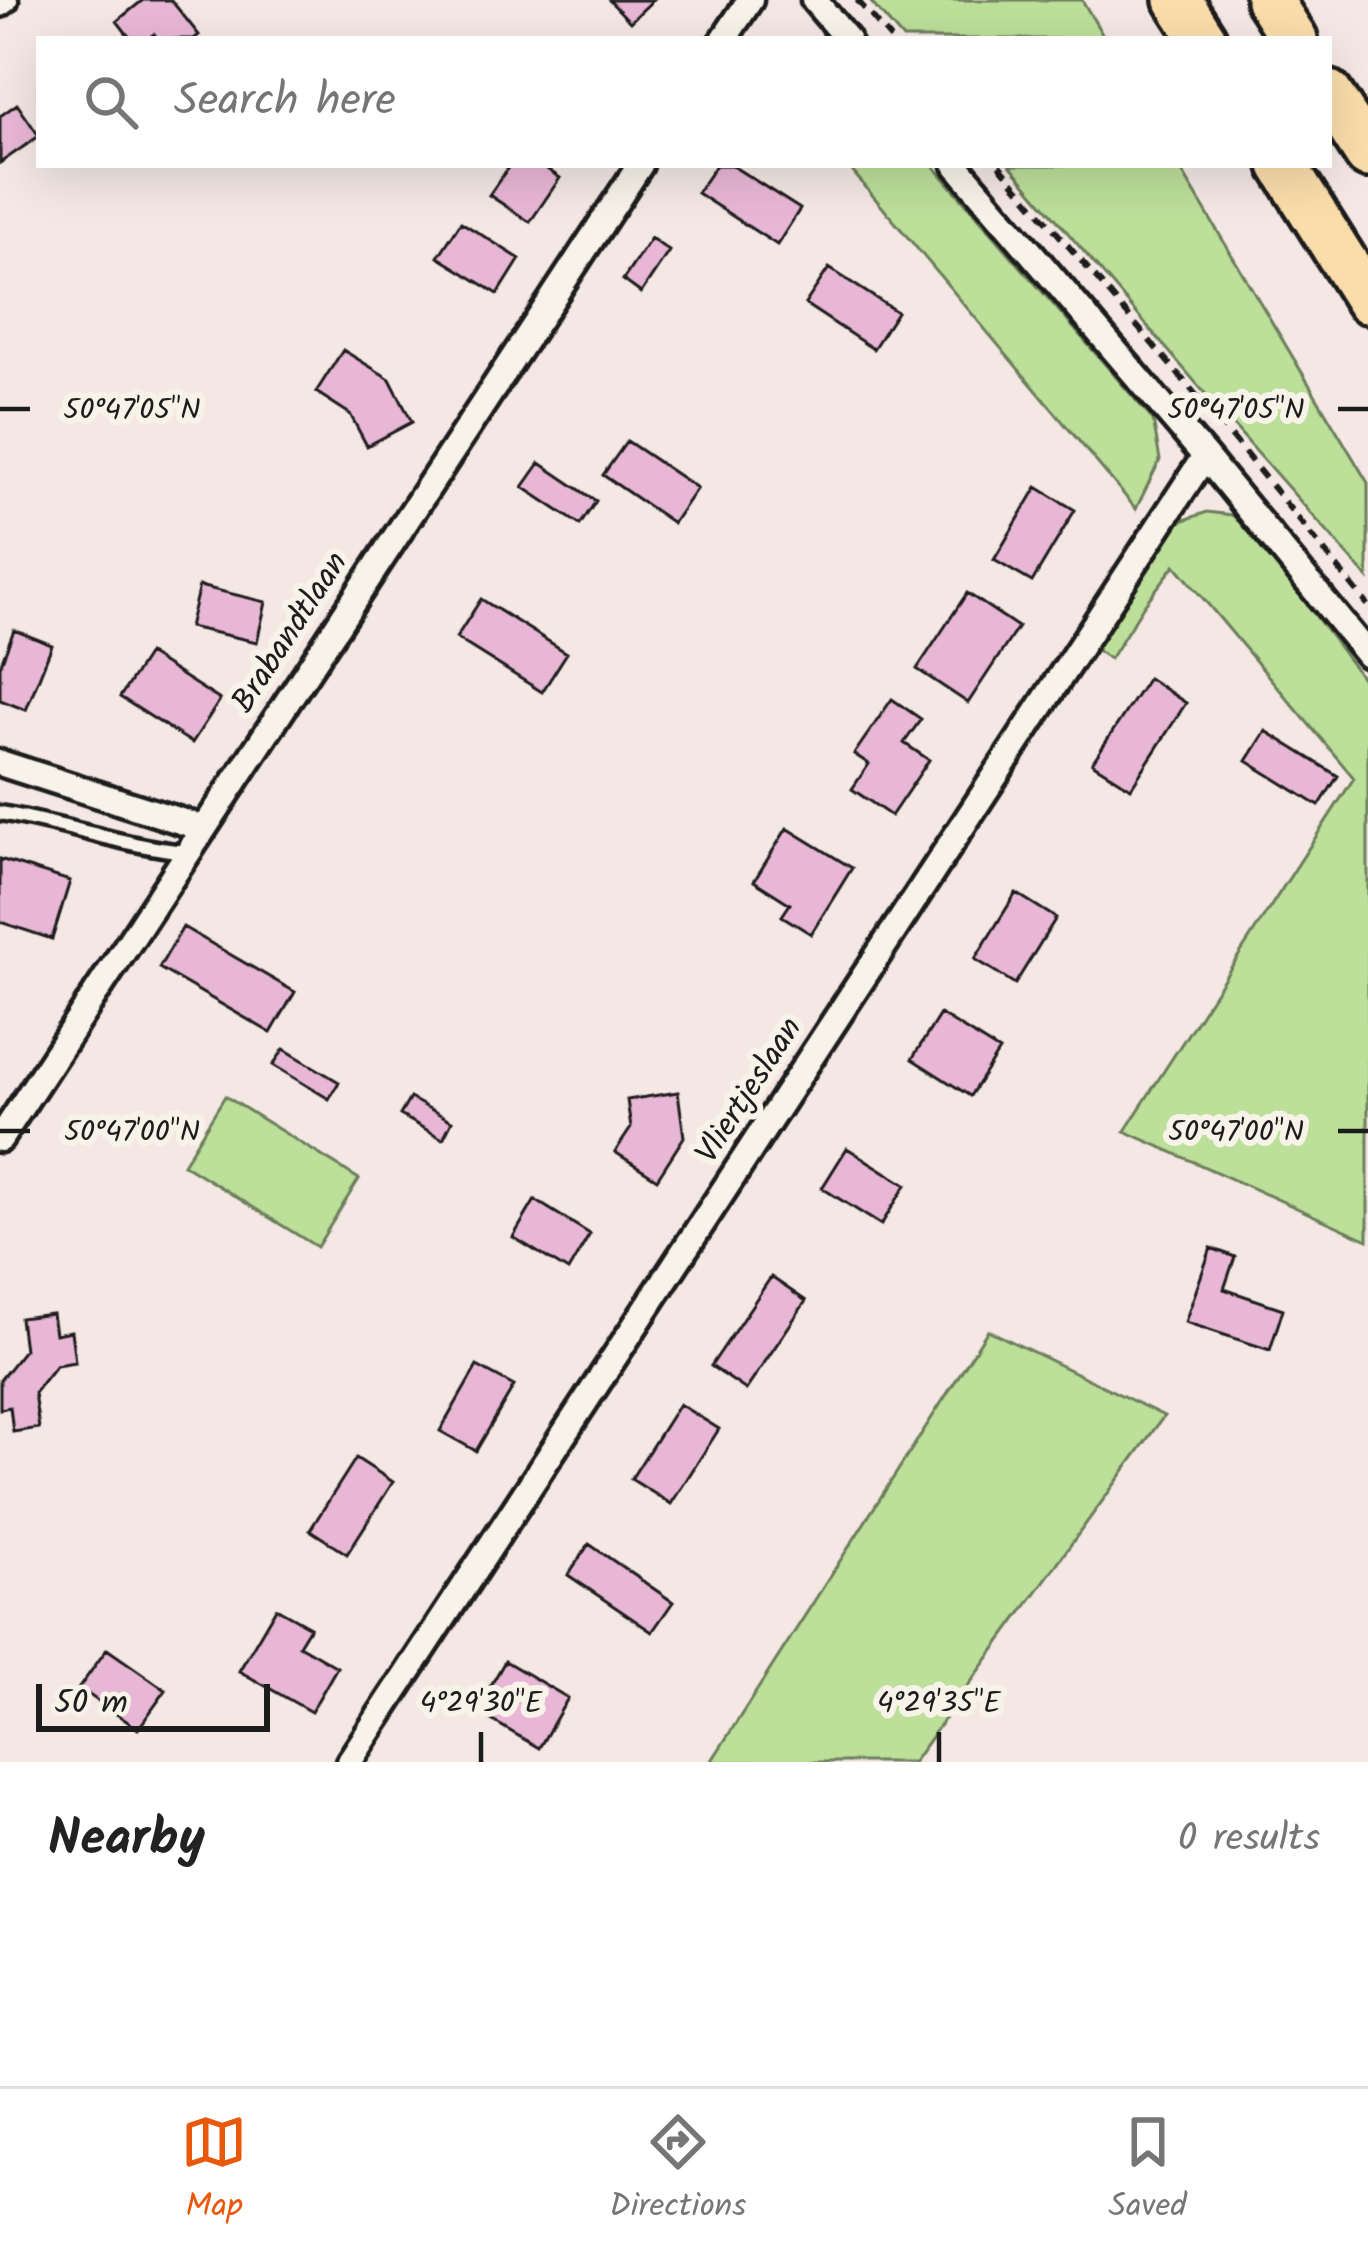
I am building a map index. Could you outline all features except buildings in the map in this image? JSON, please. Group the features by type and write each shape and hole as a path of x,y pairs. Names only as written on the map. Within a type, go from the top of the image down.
{"highway":[{"path":"1178,0 1201,36"},
{"path":"1269,0 1292,36"},
{"path":"1332,99 1368,154"},
{"path":"1284,168 1368,300"}],"street":[{"path":"726,36 750,0"},
{"path":"814,0 844,36"},
{"name":"Brabandtlaan","path":"0,1139 638,168"},
{"path":"959,168 1368,655"},
{"name":"Vliertjeslaan","path":"349,1762 1205,456"},
{"path":"0,763 202,828"}],"lane":[{"path":"0,812 138,847 187,852"}],"path":[{"path":"857,0 888,36"},
{"path":"1002,168 1227,431 1368,605"}],"green space":[{"path":"869,0 1082,0 1103,36 900,36"},
{"path":"850,168 936,168 1153,420 1160,460 1136,509"},
{"path":"1013,168 1180,168 1368,483 1368,578"},
{"path":"1207,512 1232,515 1262,544 1368,686 1368,1240 1125,1131 1354,778 1175,565 1110,659 1095,649 1176,523"},
{"path":"225,1096 359,1179 317,1247 183,1164"},
{"path":"988,1330 1164,1416 913,1762 711,1762"}]}
